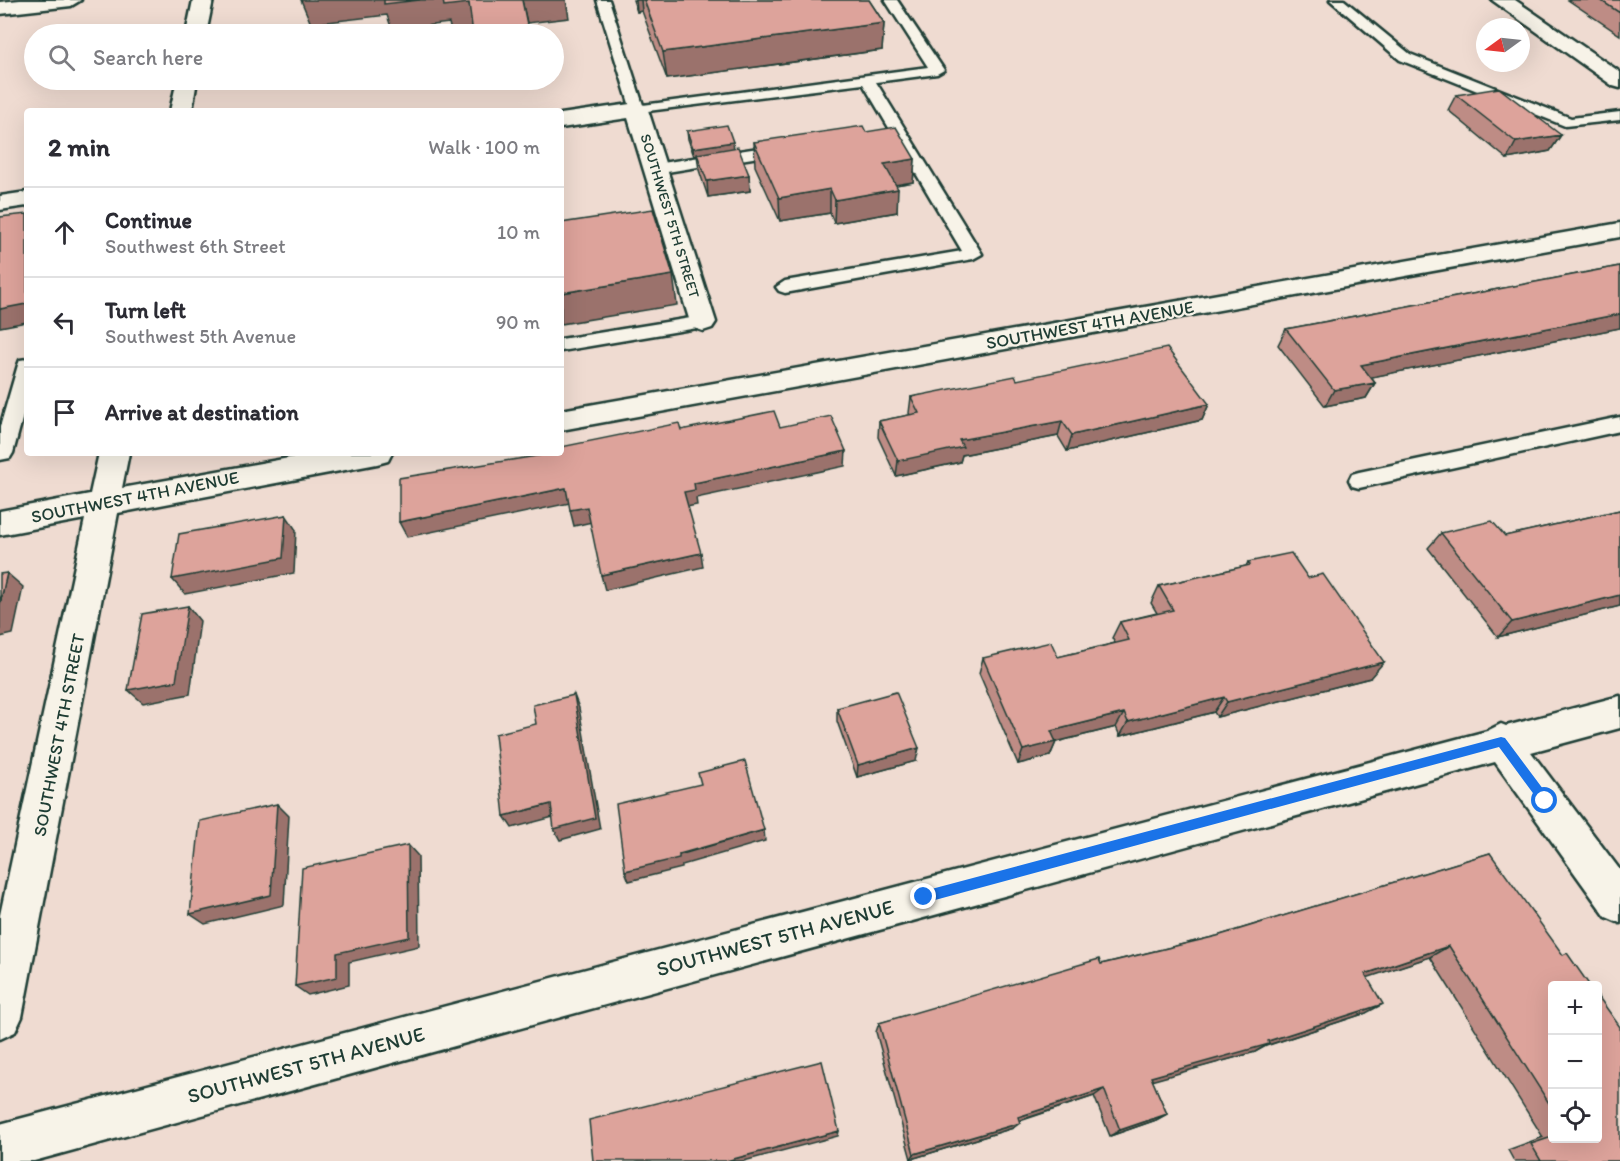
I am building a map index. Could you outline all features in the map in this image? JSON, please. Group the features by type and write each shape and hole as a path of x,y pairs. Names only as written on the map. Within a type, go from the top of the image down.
{"street":[{"path":"0,8 71,0"},
{"path":"198,24 203,0"},
{"path":"1502,0 1620,82"},
{"path":"182,108 186,90"},
{"path":"564,121 637,110"},
{"name":"SOUTHWEST 5TH STREET","path":"637,110 655,169 660,220 703,322"},
{"path":"0,203 24,199"},
{"name":"SOUTHWEST 4TH AVENUE","path":"564,419 1620,230"},
{"name":"SOUTHWEST 4TH STREET","path":"0,1017 14,890 105,502 113,456"},
{"name":"SOUTHWEST 4TH AVENUE","path":"0,522 360,456"},
{"name":"SOUTHWEST 5TH AVENUE","path":"0,1147 1501,741 1620,712"},
{"path":"1501,741 1620,903"}],"lane":[{"path":"603,0 637,110 937,70 891,0"},
{"path":"1336,0 1405,57 1570,123 1620,116"},
{"path":"785,286 973,254 893,133 867,79"},
{"path":"655,169 795,148"},
{"path":"564,345 703,322"},
{"path":"0,453 3,453 24,376"},
{"path":"1359,480 1620,424"}],"building":[{"path":"384,0 420,0 384,4"},
{"path":"443,0 522,0 527,24 472,24 469,3 444,6"},
{"path":"644,0 869,0 884,23 663,52"},
{"path":"1600,0 1620,0 1620,13"},
{"path":"1499,88 1561,135 1516,142 1456,95"},
{"path":"727,125 733,142 693,148 687,131"},
{"path":"863,126 866,132 896,127 915,159 884,164 898,189 835,200 830,189 779,198 754,142"},
{"path":"738,147 749,175 707,181 697,154"},
{"path":"653,209 673,275 564,293 564,223"},
{"path":"24,214 24,304 0,309 0,217"},
{"path":"1620,266 1620,314 1361,365 1375,383 1334,390 1286,329"},
{"path":"1167,348 1209,404 1072,435 1062,421 959,440 963,447 898,461 879,421 919,413 911,397 1015,376 1017,380"},
{"path":"774,411 780,427 831,416 846,451 694,483 695,490 684,492 701,553 601,575 587,507 570,510 566,488 399,522 399,478 536,456 564,456 564,446 679,423 681,430"},
{"path":"1620,510 1620,595 1512,622 1441,533 1492,521 1505,536"},
{"path":"286,515 283,558 172,579 179,534"},
{"path":"1291,553 1308,578 1323,574 1384,662 1227,702 1224,697 1128,722 1124,713 1051,731 1056,742 1023,750 983,658 1051,642 1058,657 1129,640 1120,622 1173,610 1159,586"},
{"path":"7,573 0,604 0,574"},
{"path":"188,606 176,681 128,690 142,614"},
{"path":"896,692 919,748 858,765 837,708"},
{"path":"574,695 595,818 554,829 551,804 504,816 495,734 536,724 533,705"},
{"path":"745,761 764,830 679,854 679,858 625,871 616,804 701,784 698,773"},
{"path":"277,804 271,895 190,914 200,821"},
{"path":"408,845 409,937 337,953 337,977 295,986 302,868"},
{"path":"1490,853 1563,955 1567,953 1587,981 1548,981 1548,1102 1449,946 1365,974 1383,1004 1268,1041 1269,1044 1151,1077 1167,1114 1120,1130 1104,1089 1018,1117 1020,1123 914,1154 879,1023 1099,959 1101,964 1217,936"},
{"path":"1602,1002 1620,1027 1620,1161 1541,1161 1531,1144 1548,1138 1548,1143 1602,1143"},
{"path":"822,1061 839,1131 726,1161 593,1161 589,1120"}],"route":[{"path":"924,897 1501,741 1545,801"}]}
